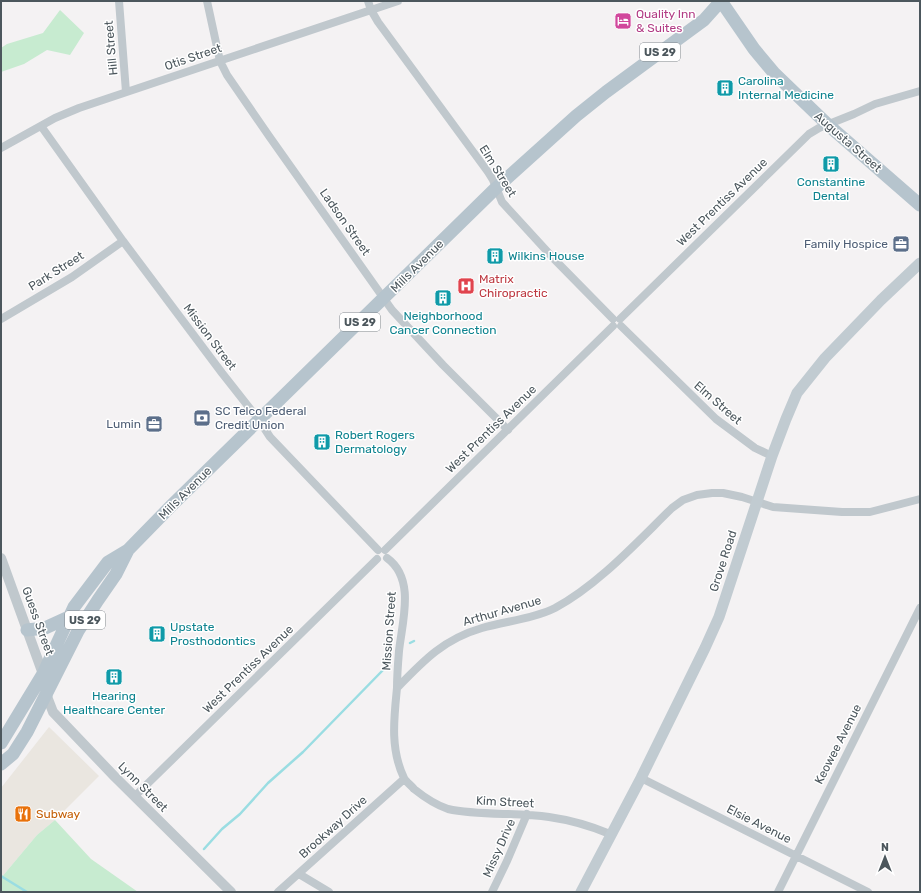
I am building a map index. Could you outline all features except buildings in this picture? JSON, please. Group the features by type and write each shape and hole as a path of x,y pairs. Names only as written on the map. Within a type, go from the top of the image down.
{"main road":[{"name":"Augusta Street","path":"721,1 754,49 774,73 827,124 920,205"},
{"name":"Mills Avenue","path":"1,743 43,674 74,607 108,562 128,550 173,504 496,188 576,116 704,20 721,1"},
{"name":"Grove Road","path":"581,892 711,636 772,456 798,393 814,371 881,300 920,263"},
{"name":"Mills Avenue","path":"1,764 13,754 27,732 78,631 116,574 128,550"},
{"path":"27,630 45,628 69,617"}],"street":[{"name":"Hill Street","path":"119,1 126,92"},
{"name":"Ladson Street","path":"207,1 220,61 227,75 269,136 392,310 508,430"},
{"name":"Elm Street","path":"368,1 378,22 488,172 502,202 617,322 716,419 750,444 772,456"},
{"name":"Otis Street","path":"1,148 55,118 79,108 398,1"},
{"name":"West Prentiss Avenue","path":"381,550 508,430 809,134 827,124 875,104 920,91"},
{"name":"Mission Street","path":"41,126 123,241 270,436 381,550"},
{"name":"Park Street","path":"1,319 72,277 123,241"},
{"name":"Arthur Avenue","path":"397,688 435,650 453,640 482,628 534,616 574,597 597,579 672,508 697,494 723,493 742,497 772,507 870,512 920,499"},
{"path":"381,550 388,554 387,558 382,561 377,559 375,553 381,550"},
{"name":"Guess Street","path":"1,558 43,674 47,693"},
{"name":"Mission Street","path":"387,558 399,573 403,581 405,597 399,651 397,688"},
{"name":"West Prentiss Avenue","path":"135,796 377,559"},
{"name":"Keowee Avenue","path":"778,892 920,608"},
{"path":"397,688 394,714 394,743 397,760 404,779"},
{"name":"Lynn Street","path":"47,693 50,706 56,715 169,832 231,892"},
{"name":"Elsie Avenue","path":"640,778 868,892"},
{"name":"Kim Street","path":"404,779 420,794 436,804 448,808 467,812 527,814 550,817 597,829 610,834"},
{"name":"Brookway Drive","path":"278,892 404,779"},
{"name":"Missy Drive","path":"492,892 527,814"},
{"path":"298,874 329,892"}],"shaded area":[{"path":"49,727 99,776 55,820 37,835 1,878 1,788"}],"green space":[{"path":"60,10 84,33 70,55 47,50 24,64 1,72 1,48 7,44 43,33"},
{"path":"55,820 91,859 138,892 1,892 1,878 37,835"}],"waterway":[{"path":"410,643 414,641"},
{"path":"204,849 222,829 240,814 268,783 303,752 384,669"},
{"path":"1,876 27,892"}],"place":[{"name":"Quality Inn & Suites","path":"623,21"},
{"name":"Carolina Internal Medicine","path":"725,88"},
{"name":"Constantine Dental","path":"831,164"},
{"name":"Family Hospice","path":"901,244"},
{"name":"Wilkins House","path":"495,256"},
{"name":"Matrix Chiropractic","path":"466,286"},
{"name":"Neighborhood Cancer Connection","path":"443,298"},
{"name":"SC Telco Federal Credit Union","path":"202,418"},
{"name":"Lumin","path":"154,424"},
{"name":"Robert Rogers Dermatology","path":"322,442"},
{"name":"Upstate Prosthodontics","path":"157,634"},
{"name":"Hearing Healthcare Center","path":"114,677"},
{"name":"Subway","path":"23,814"}]}
